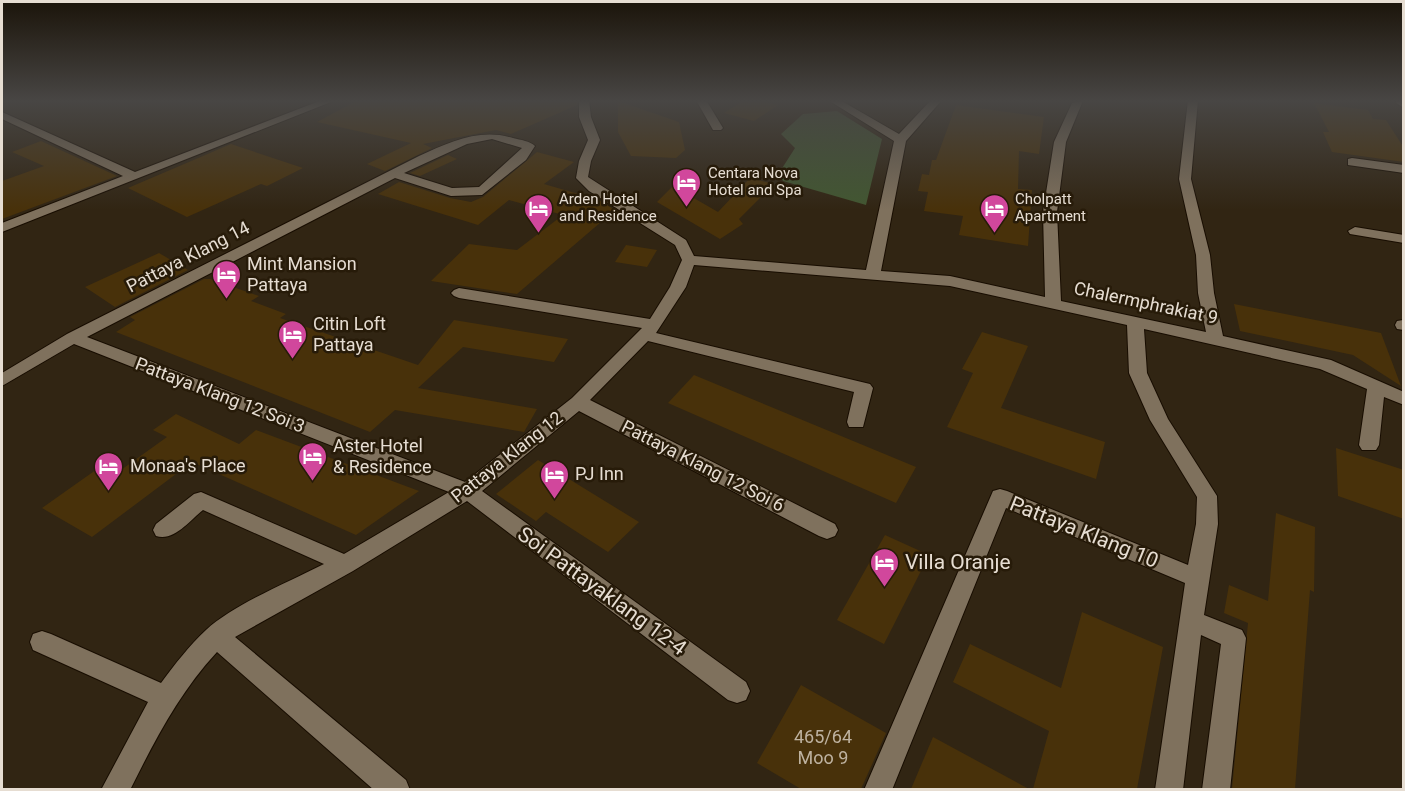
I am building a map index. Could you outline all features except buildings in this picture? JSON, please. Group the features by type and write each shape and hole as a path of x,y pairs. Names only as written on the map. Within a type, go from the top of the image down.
{"street":[{"path":"49,137 135,177"},
{"path":"2,228 237,137"},
{"name":"Pattaya Klang 14","path":"2,380 73,338 354,194 467,139 484,137"},
{"name":"Pattaya Klang 14","path":"395,174 451,192 482,191 522,157 529,146 494,137"},
{"path":"593,137 594,140 582,178 594,189 681,243 689,260"},
{"path":"893,137 900,141"},
{"path":"873,274 900,141 904,137"},
{"path":"1053,303 1050,212 1062,137"},
{"path":"1189,137 1185,178 1203,255 1206,293 1215,338"},
{"path":"1352,162 1404,169"},
{"path":"1355,231 1404,239"},
{"name":"Chalermphrakiat 9","path":"689,260 785,270 873,274 950,281 1325,364 1404,399"},
{"name":"Pattaya Klang 12","path":"114,789 153,717 187,667 216,636 240,620 345,564 468,491 578,402 649,330 678,287 689,260"},
{"path":"459,294 649,330 864,388 856,422"},
{"path":"1135,322 1138,373 1159,420 1207,496 1207,524 1197,578 1169,789"},
{"name":"Pattaya Klang 12 Soi 3","path":"73,338 468,491"},
{"path":"1369,445 1376,385"},
{"name":"Pattaya Klang 12 Soi 6","path":"578,402 827,530"},
{"name":"Soi Pattayaklang 12-4","path":"468,491 737,691"},
{"name":"Pattaya Klang 10","path":"878,789 1000,497 1197,578"},
{"path":"164,530 201,500 345,564"},
{"path":"1193,621 1234,638 1216,789"},
{"path":"216,636 396,789"},
{"path":"42,642 167,698"}],"green space":[{"path":"784,137 879,137 882,139 866,205 783,181 779,173 795,148"}],"place":[{"name":"Centara Nova Hotel and Spa","path":"687,208"},
{"name":"Arden Hotel and Residence","path":"538,234"},
{"name":"Cholpatt Apartment","path":"994,234"},
{"name":"Mint Mansion Pattaya","path":"226,300"},
{"name":"Citin Loft Pattaya","path":"292,360"},
{"name":"Aster Hotel & Residence","path":"312,482"},
{"name":"Monaa's Place","path":"109,492"},
{"name":"PJ Inn","path":"554,500"},
{"name":"Villa Oranje","path":"884,588"}]}
